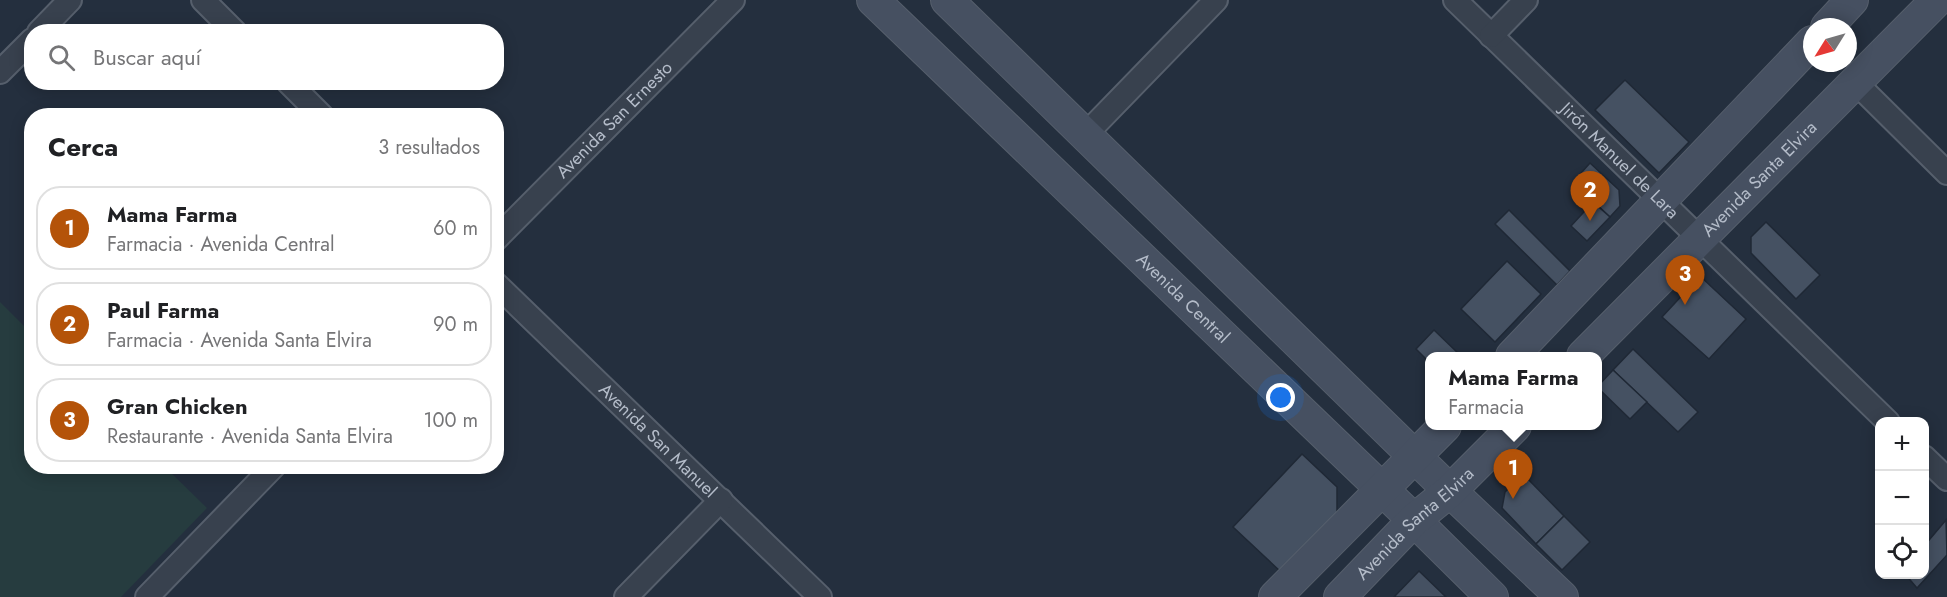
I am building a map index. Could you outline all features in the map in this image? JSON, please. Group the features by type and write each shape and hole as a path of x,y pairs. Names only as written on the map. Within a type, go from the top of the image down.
{"main road":[{"name":"Avenida Central","path":"873,0 1492,597"},
{"path":"947,0 1450,491 1562,597"},
{"path":"1835,18 1852,0"},
{"name":"Avenida Santa Elvira","path":"1588,352 1937,0"},
{"path":"1517,352 1803,51"},
{"path":"1275,597 1441,430"},
{"name":"Avenida Santa Elvira","path":"1340,597 1414,520 1450,491 1511,430"}],"street":[{"path":"47,24 70,0"},
{"path":"203,0 227,24"},
{"name":"Avenida San Ernesto","path":"504,231 733,0"},
{"path":"1086,134 1215,0"},
{"name":"Jirón Manuel de Lara","path":"1455,0 1883,417"},
{"path":"1491,36 1526,0"},
{"path":"0,72 24,48"},
{"path":"1856,83 1947,173"},
{"path":"296,90 314,108"},
{"name":"Avenida San Manuel","path":"504,292 820,597"},
{"path":"1929,462 1947,479"},
{"path":"147,597 266,474"},
{"path":"626,597 721,500"}],"green space":[{"path":"0,302 24,326 24,474 172,474 207,508 121,597 0,597"}],"building":[{"path":"1625,80 1689,142 1659,173 1595,110"},
{"path":"1590,163 1619,190 1620,206 1610,217 1573,182"},
{"path":"1593,202 1610,217 1587,241 1571,226"},
{"path":"1509,210 1570,271 1557,285 1495,224"},
{"path":"1766,222 1820,275 1796,299 1751,253 1751,237"},
{"path":"1507,261 1541,294 1495,342 1461,309"},
{"path":"1700,276 1746,319 1709,359 1662,317"},
{"path":"1434,330 1457,352 1425,352 1425,358 1416,349"},
{"path":"1633,349 1698,412 1678,432 1613,370"},
{"path":"1613,370 1647,402 1630,419 1602,392 1602,382"},
{"path":"1302,454 1337,487 1337,514 1281,572 1233,527"},
{"path":"1523,474 1564,516 1536,544 1502,508 1505,492"},
{"path":"1564,516 1590,542 1562,570 1536,544"},
{"path":"1946,520 1947,555 1929,575 1929,540"},
{"path":"1419,571 1446,597 1394,597"},
{"path":"1909,579 1925,579 1917,588"}],"place":[{"name":"Paul Farma","path":"1590,221"},
{"name":"Gran Chicken","path":"1685,305"},
{"name":"Mama Farma","path":"1513,499"}]}
